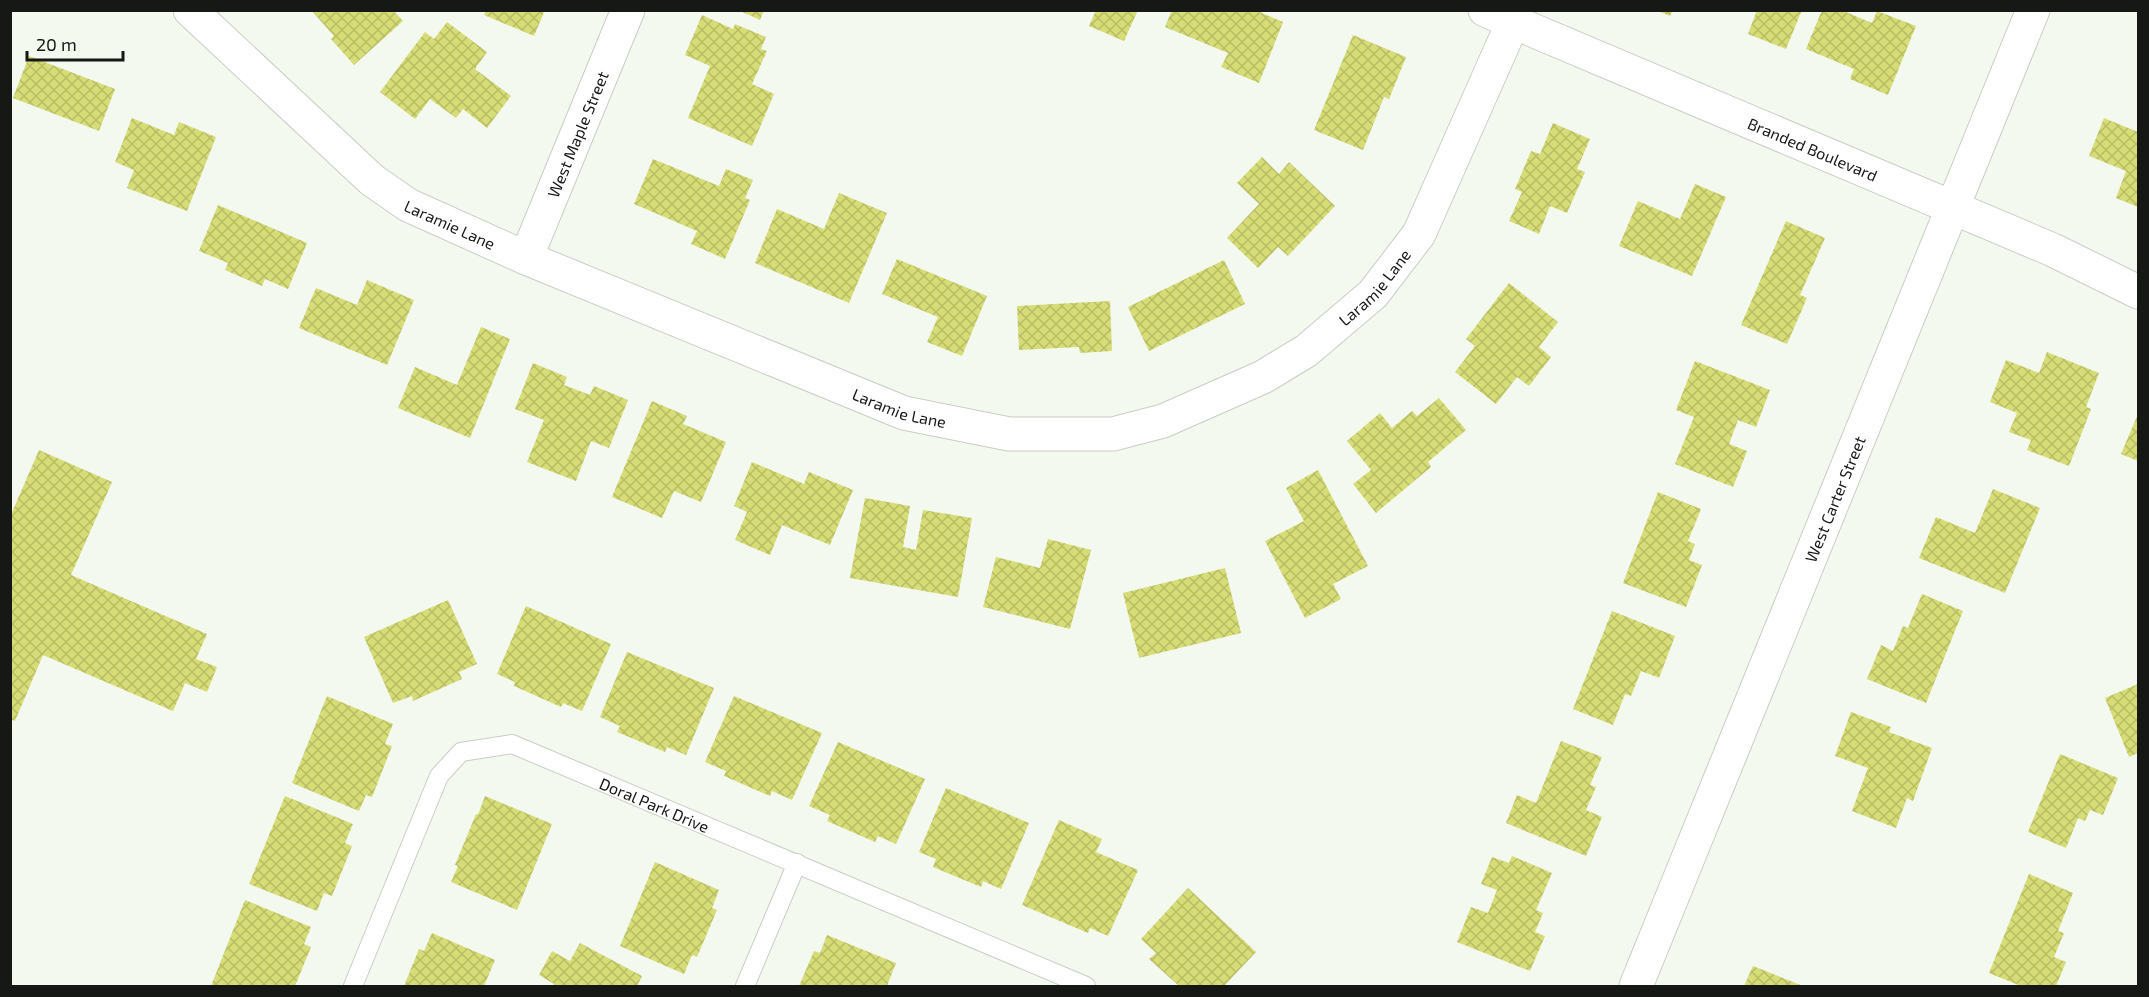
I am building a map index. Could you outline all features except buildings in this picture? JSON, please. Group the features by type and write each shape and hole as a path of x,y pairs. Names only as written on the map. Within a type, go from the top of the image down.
{"street":[{"name":"Laramie Lane","path":"190,10 372,180 408,205 526,258 904,414 1009,434 1113,434 1163,421 1263,377 1306,351 1372,294 1419,234 1499,16"},
{"name":"West Maple Street","path":"526,258 628,10"},
{"name":"West Carter Street","path":"1636,987 2033,10"},
{"name":"Branded Boulevard","path":"1499,16 2053,250 2139,292"}],"lane":[{"name":"Doral Park Drive","path":"353,987 439,776 461,752 512,744 1086,987"},
{"path":"745,987 797,863"}]}
